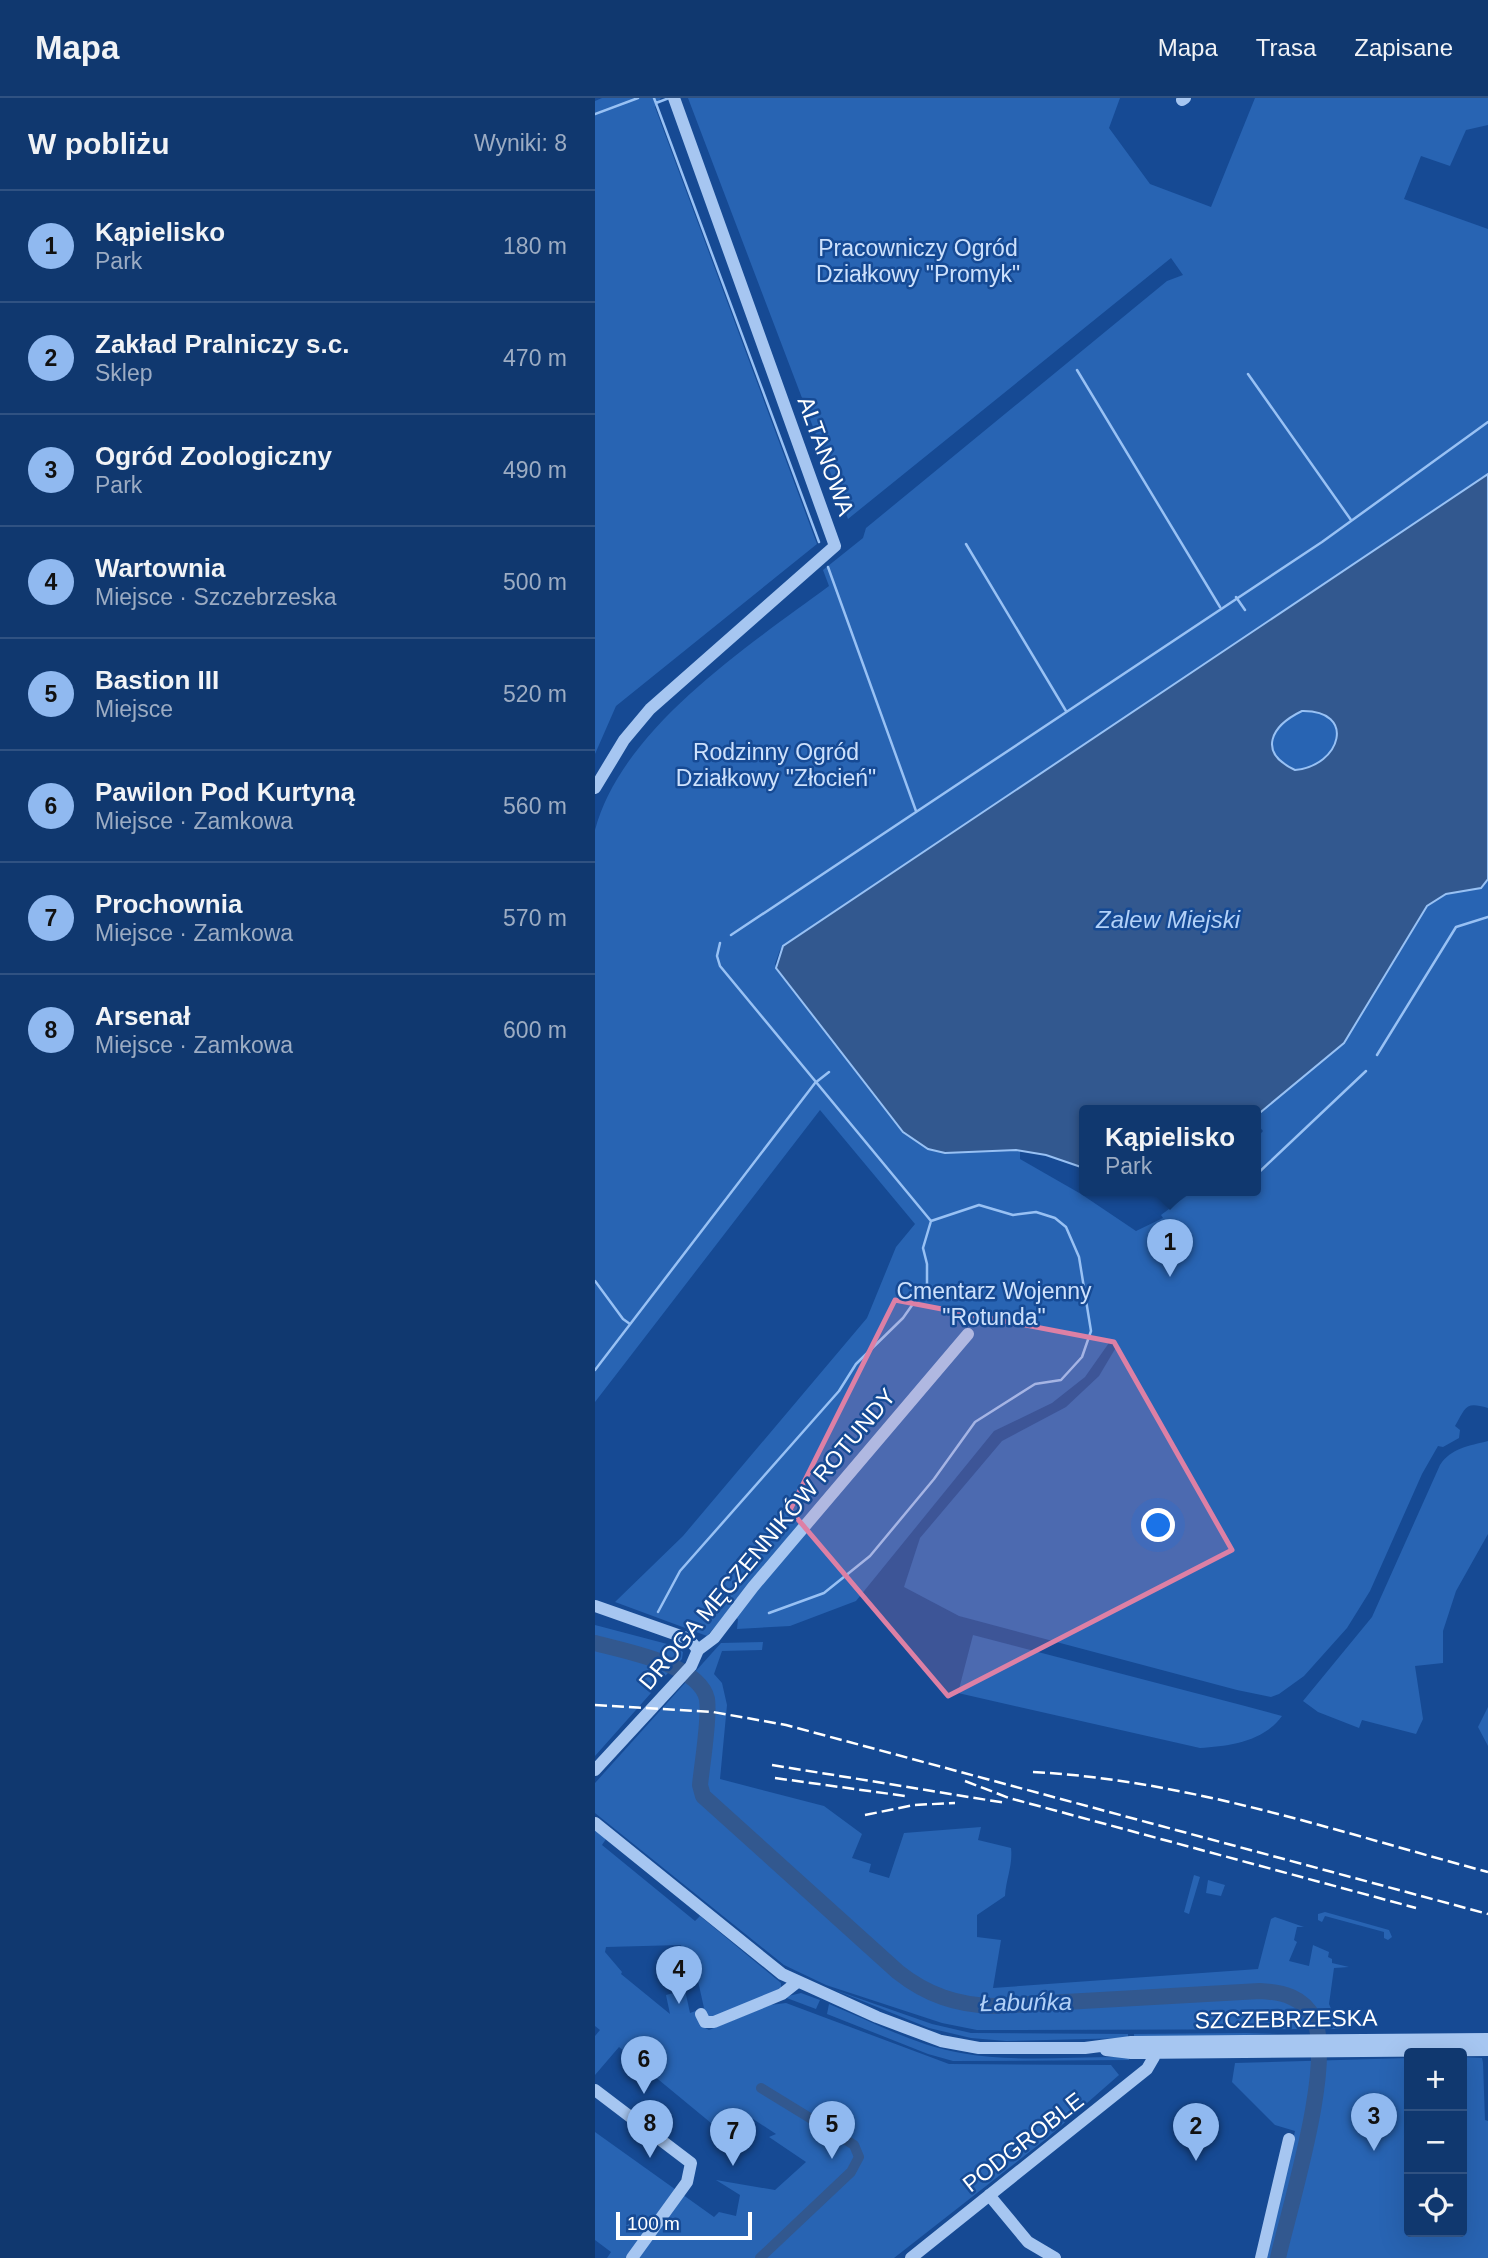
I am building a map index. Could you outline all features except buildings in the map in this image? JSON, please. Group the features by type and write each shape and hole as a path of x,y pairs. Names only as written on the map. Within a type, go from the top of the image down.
{"street":[{"name":"ALTANOWA","path":"595,788 624,740 650,709 834,548 835,543 676,102"},
{"name":"DROGA MĘCZENNIKÓW ROTUNDY","path":"595,1770 691,1666 698,1650 714,1638 753,1587 968,1334"},
{"path":"595,1606 689,1639 698,1650"},
{"path":"595,1823 757,1956 796,1983 782,1994 714,2022 705,2022 701,2014"},
{"name":"SZCZEBRZESKA","path":"796,1983 913,2032 950,2043 996,2049 1293,2046 1488,2039"},
{"name":"SZCZEBRZESKA","path":"1342,2045 1488,2050"},
{"name":"PODGROBLE","path":"911,2258 1138,2077 1151,2064 1154,2047"},
{"path":"595,2090 691,2163 687,2182 632,2258"},
{"path":"1261,2258 1289,2139"},
{"path":"989,2196 1028,2242 1055,2258"}],"highlighted area":[{"path":"895,1300 1114,1342 1232,1550 948,1696 790,1510"}],"green space":[{"path":"602,98 661,98 655,107 817,544 616,706 595,754 595,101"},
{"path":"688,98 1120,98 1109,128 1150,184 1211,207 1255,98 1488,98 1488,125 1466,130 1450,166 1421,156 1404,199 1488,229 1488,474 787,943 780,950 775,964 903,1132 968,1151 1020,1151 1020,1159 1079,1193 1079,1196 1084,1196 1136,1231 1163,1218 1161,1215 1186,1196 1261,1196 1261,1112 1344,1043 1427,906 1445,894 1481,888 1488,879 1488,1408 1475,1405 1467,1407 1455,1426 1460,1430 1459,1438 1443,1447 1438,1446 1422,1474 1370,1591 1347,1628 1304,1676 1271,1697 959,1616 904,1587 920,1538 1002,1441 1066,1407 1099,1376 1118,1344 1111,1340 1085,1377 1052,1403 994,1431 856,1601 790,1626 737,1629 738,1619 726,1614 707,1636 615,1602 683,1536 867,1318 896,1247 915,1224 820,1110 595,1402 595,830 609,793 632,757 692,692 762,635 829,586 823,570 863,538 866,528 1167,281 1183,275 1171,258 848,519"},
{"path":"1302,711 1319,713 1331,719 1336,728 1336,739 1323,759 1311,766 1295,770 1283,763 1272,747 1276,732 1282,724"},
{"path":"1488,1441 1488,1534 1456,1591 1443,1631 1443,1663 1415,1666 1423,1719 1416,1734 1362,1720 1359,1728 1318,1712 1303,1701 1372,1617 1440,1465 1455,1451"},
{"path":"595,1625 671,1645 683,1652 682,1659 662,1679 654,1678 651,1693 595,1756"},
{"path":"973,1635 1282,1716 1265,1732 1245,1741 1200,1748 958,1693"},
{"path":"763,1642 762,1650 722,1651 714,1674 722,1683 727,1705 720,1779 824,1806 862,1834 852,1858 871,1864 869,1872 889,1878 904,1833 981,1827 978,1840 1011,1848 1005,1896 977,1915 977,1937 1001,1940 993,1988 1258,1969 1271,1919 1275,1917 1304,1927 1297,1927 1294,1940 1297,1942 1289,1961 1309,1966 1313,1945 1329,1952 1328,1957 1332,1959 1332,1963 1349,1967 1334,1968 1329,2004 1340,2029 977,2030 942,2023 826,1985 784,1965 595,1813 595,1783 721,1643"},
{"path":"1488,1707 1488,1746 1478,1727"},
{"path":"595,1829 606,1839 602,1845 695,1921 700,1916 781,1983 781,1988 699,2025 709,2030 770,2005 786,2003 949,2064 1111,2065 1119,2075 1046,2139 894,2258 607,2258 611,2252 595,2240 595,2132 714,2217 719,2212 736,2216 740,2195 716,2180 775,2190 806,2162 769,2137 776,2134 744,2113 711,2123 619,2047 595,2075 595,2036 600,2030 595,2026","holes":["681,1945 684,1956 692,1954 704,2008 690,2013 685,1990 666,1995 670,2014 621,1974 605,1952 606,1947"]},
{"path":"1194,1875 1200,1877 1189,1914 1184,1912"},
{"path":"1208,1880 1225,1885 1221,1896 1206,1893"},
{"path":"1325,1912 1389,1930 1392,1937 1388,1940 1384,1938 1384,1932 1325,1916 1322,1922 1318,1920 1318,1914"},
{"path":"835,1990 932,2024 971,2033 1128,2034 1128,2038 1006,2041 971,2038 929,2028"},
{"path":"801,1993 820,2000 816,2009 784,1997"},
{"path":"829,2004 910,2039 961,2053 1023,2058 1129,2057 1129,2060 953,2061 928,2054 827,2014"},
{"path":"1134,2034 1279,2034 1134,2038"},
{"path":"1467,2057 1482,2058 1485,2120 1488,2121 1488,2258 1266,2258 1295,2131 1275,2125 1232,2082 1235,2063 1404,2058 1404,2237 1467,2237"}],"water":[{"name":"Zalew Miejski","path":"1488,474 1488,879 1481,888 1446,894 1427,906 1344,1043 1261,1112 1261,1105 1079,1105 1079,1166 1046,1155 1016,1150 945,1153 928,1149 903,1132 776,968 783,946","holes":["1302,711 1319,713 1331,719 1336,728 1336,739 1323,759 1311,766 1295,770 1276,755 1272,747 1273,739 1282,724 1291,717"]}],"waterway":[{"path":"595,114 638,98"},
{"path":"654,98 819,542"},
{"path":"656,103 669,98"},
{"path":"1077,370 1220,607"},
{"path":"1248,374 1351,520"},
{"path":"731,935 1322,542 1488,422"},
{"path":"966,544 1066,711"},
{"path":"828,567 916,811"},
{"path":"1236,597 1245,610"},
{"path":"1377,1055 1456,927 1488,917"},
{"path":"720,943 717,956 720,966 931,1221"},
{"path":"1261,1170 1366,1071"},
{"path":"595,1370 815,1083 829,1072"},
{"path":"658,1612 680,1571 839,1391 856,1364 903,1318 927,1284 927,1264 923,1248 931,1221 979,1205 1013,1215 1036,1212 1055,1218 1066,1227 1079,1257 1091,1331 1082,1357 1061,1380 1035,1384 975,1422 934,1479 870,1556 824,1593 769,1613"},
{"path":"595,1281 623,1319 630,1324"},
{"name":"Łabuńka","path":"595,1643 676,1668 701,1687 708,1707 700,1785 703,1796 898,1972 931,1993 967,2004 993,2006 1260,1991 1284,1994 1304,2005 1314,2019 1319,2040 1319,2068 1308,2136 1278,2258"},
{"path":"760,2258 851,2172 859,2157 854,2145 761,2088"}],"railway":[{"path":"595,1705 713,1712 786,1725 1488,1914"},
{"path":"772,1765 1006,1803"},
{"path":"1033,1772 1148,1785 1206,1797 1488,1872"},
{"path":"775,1778 905,1796"},
{"path":"965,1781 1009,1798 1416,1908"},
{"path":"865,1815 914,1805 955,1803"}],"place":[{"name":"Kąpielisko","path":"1170,1277"},
{"name":"Wartownia","path":"679,2004"},
{"name":"Pawilon Pod Kurtyną","path":"644,2094"},
{"name":"Ogród Zoologiczny","path":"1374,2151"},
{"name":"Arsenał","path":"650,2158"},
{"name":"Bastion III","path":"832,2159"},
{"name":"Zakład Pralniczy s.c.","path":"1196,2161"},
{"name":"Prochownia","path":"733,2166"}],"park label":[{"name":"Pracowniczy Ogród Działkowy \"Promyk\"","path":"918,261"},
{"name":"Rodzinny Ogród Działkowy \"Złocień\"","path":"776,765"},
{"name":"Cmentarz Wojenny \"Rotunda\"","path":"994,1304"}]}
